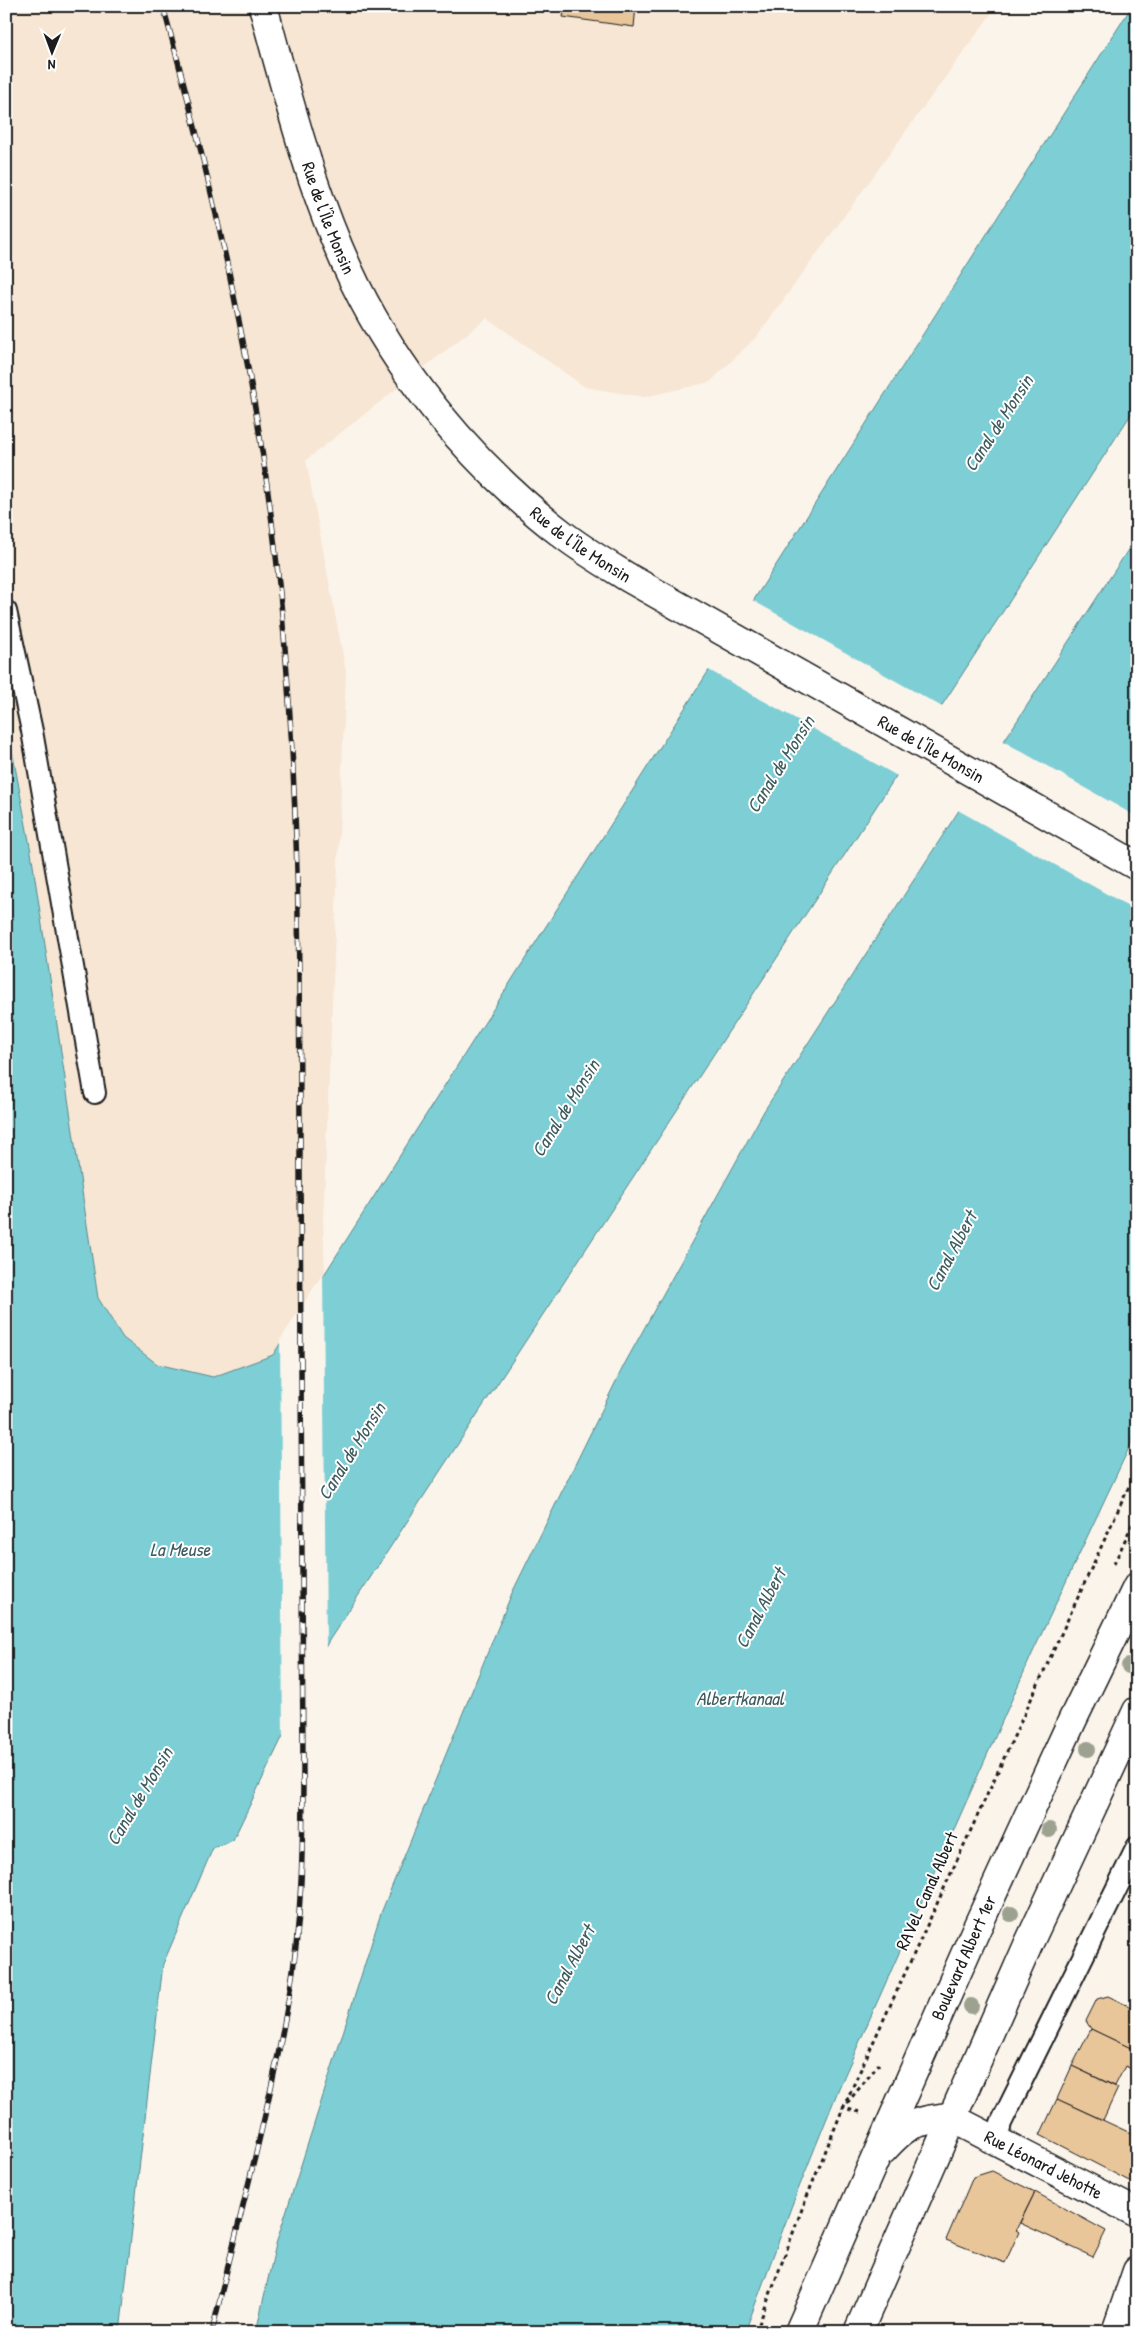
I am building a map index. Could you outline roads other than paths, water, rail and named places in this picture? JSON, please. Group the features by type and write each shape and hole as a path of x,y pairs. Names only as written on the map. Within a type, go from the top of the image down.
{"main road":[{"name":"Rue de l'Île Monsin","path":"263,6 287,92 327,216 351,275 372,316 396,355 425,396 454,432 524,502 566,537 629,578 1137,866"},
{"name":"Boulevard Albert 1er","path":"799,2332 1039,1792 1137,1587"},
{"path":"858,2332 950,2118 1137,1711"},
{"path":"874,2160 900,2130 927,2120 950,2118"},
{"name":"Rue Léonard Jehotte","path":"950,2118 997,2140 1137,2213"},
{"path":"1116,2332 1137,2272"}],"lane":[{"path":"6,611 32,731 95,1093"},
{"path":"997,2140 1001,2123 1137,1847"}],"water":[{"name":"La Meuse","path":"1132,6 1137,6 1137,405 874,810 328,1642 233,1840 213,1848 163,1964 120,2332 6,2332 6,718 31,852 98,1298 123,1338 157,1364 213,1377 273,1355"},
{"name":"Albertkanaal","path":"1137,536 1137,1431 1032,1654 839,2088 792,2205 745,2332 256,2332 276,2244 381,1913 512,1593 624,1365 764,1111"}],"railway":[{"path":"163,6 198,138 229,271 255,404 265,472 274,539 289,695 298,929 303,1770 299,1912 289,1996 273,2081 212,2332"}],"water label":[{"name":"Canal de Monsin","path":"998,423"},
{"name":"Canal de Monsin","path":"780,764"},
{"name":"Canal de Monsin","path":"565,1108"},
{"name":"Canal Albert","path":"951,1251"},
{"name":"Canal de Monsin","path":"351,1451"},
{"name":"Canal Albert","path":"760,1608"},
{"name":"Canal de Monsin","path":"139,1796"},
{"name":"Canal Albert","path":"569,1965"}]}
